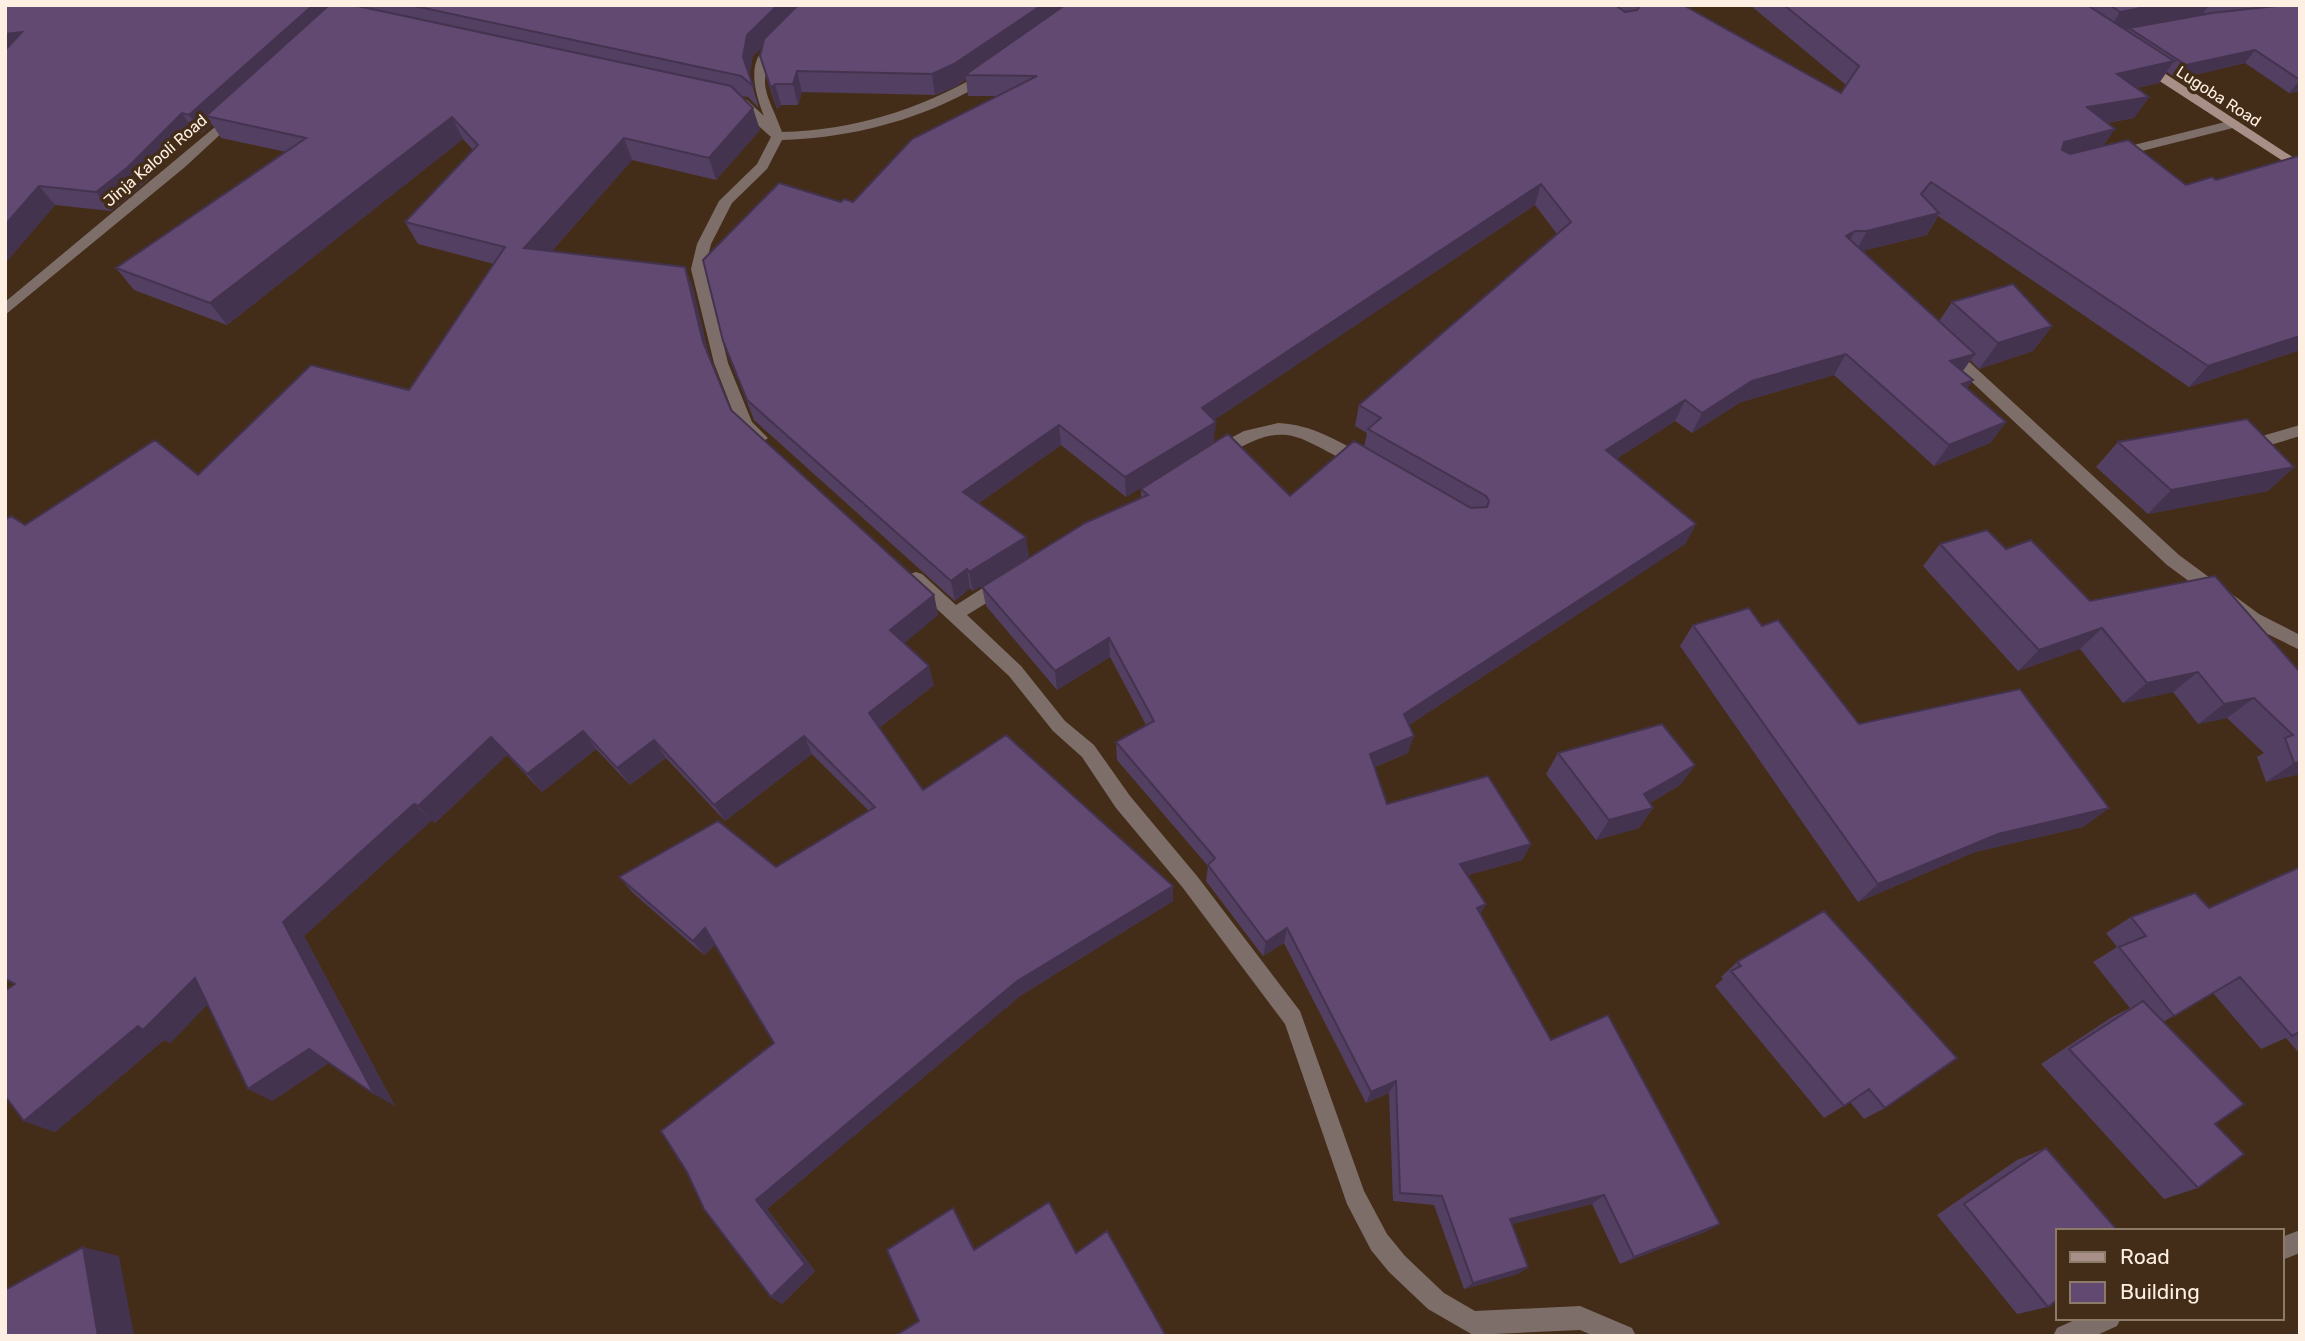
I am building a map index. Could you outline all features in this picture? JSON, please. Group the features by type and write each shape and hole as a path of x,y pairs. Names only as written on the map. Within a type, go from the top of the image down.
{"street":[{"path":"776,452 746,425 720,363 698,269 704,244 726,201 762,166 778,136 757,77 761,58 786,37"},
{"name":"Lugoba Road","path":"2140,62 2300,168"},
{"path":"730,100 743,103 778,136 808,136 908,115 962,91 998,69"},
{"name":"Jinja Kalooli Road","path":"5,310 180,164 246,103"},
{"path":"2105,156 2233,124"},
{"path":"1940,344 2173,560 2253,619 2300,643"},
{"path":"1199,463 1228,444 1258,433 1288,429 1332,444 1379,470"},
{"path":"2267,440 2300,430"},
{"path":"905,569 1015,671 1059,726 1088,751 1124,802 1190,882 1293,1018 1354,1196 1378,1242 1397,1264 1436,1301 1473,1323 1580,1318 1624,1336"},
{"path":"955,614 1024,571"},
{"path":"2065,1336 2104,1320"}],"building":[{"path":"5,5 313,5 189,115 182,113 128,167 96,192 39,186 5,225 5,50 22,32 5,34"},
{"path":"329,5 353,5 731,86 753,108 709,158 624,138 524,248 685,267 703,342 731,410 934,595 890,630 929,666 869,713 923,790 1006,735 1173,886 1016,982 756,1200 805,1264 771,1297 704,1209 687,1172 661,1131 774,1043 705,928 693,941 619,877 718,821 776,867 875,807 804,736 714,805 654,740 617,768 583,731 527,774 491,737 418,806 414,804 283,922 374,1094 309,1049 248,1089 195,978 143,1030 138,1026 24,1121 5,1096 5,991 15,984 5,979 5,520 11,516 25,525 155,440 198,475 311,365 409,390 505,247 405,222 478,145 452,117 210,303 116,268 306,138 206,116"},
{"path":"410,5 778,5 747,35 743,57 753,86 741,76"},
{"path":"798,5 1042,5 954,64 932,74 797,71 793,84 775,84 771,88 760,56 764,39"},
{"path":"1065,5 1615,5 1625,12 1637,10 1639,7 1636,5 1683,5 1841,93 1859,66 1784,5 2087,5 2174,61 2117,74 2149,97 2087,107 2115,129 2064,142 2062,150 2070,154 2128,140 2186,185 2212,177 2216,180 2298,156 2300,158 2300,336 2208,366 1931,182 1921,194 1939,213 1867,231 1855,231 1846,236 1975,354 1950,361 1973,380 1962,384 2006,422 1949,445 1846,354 1752,381 1702,413 1685,400 1606,450 1696,524 1404,714 1414,736 1370,754 1387,804 1488,776 1531,844 1460,864 1486,904 1477,908 1551,1040 1608,1015 1720,1224 1634,1257 1604,1195 1510,1219 1528,1267 1473,1283 1442,1196 1400,1193 1396,1081 1371,1092 1287,928 1266,942 1208,865 1215,858 1116,742 1154,721 1109,638 1055,671 982,587 1085,523 1148,495 1141,489 1228,434 1290,496 1354,441 1471,508 1487,507 1489,501 1486,496 1368,429 1381,418 1359,405 1571,222 1541,184 1202,408 1216,422 1125,477 1059,425 963,492 1026,537 969,572 967,569 951,581 747,400 723,341 703,260 779,183 841,202 844,199 853,202 912,139 1037,76 965,75"},
{"path":"2110,5 2156,5 2120,12"},
{"path":"2285,5 2300,7 2300,80 2255,50 2186,65 2129,28 2212,13"},
{"path":"2013,284 2052,326 1998,343 1952,302"},
{"path":"2247,419 2294,467 2171,490 2118,442"},
{"path":"1987,530 2006,549 2031,540 2090,601 2215,576 2300,672 2300,762 2294,763 2285,738 2293,735 2254,698 2224,704 2198,672 2147,683 2102,628 2039,650 1940,544"},
{"path":"1749,608 1762,626 1778,620 1859,724 2020,689 2109,808 1998,834 1878,884 1693,625"},
{"path":"1662,724 1695,765 1644,794 1653,808 1609,820 1558,753"},
{"path":"2300,867 2300,1032 2292,1036 2240,977 2174,1016 2119,947 2146,936 2131,917 2195,893 2209,908"},
{"path":"1824,911 1957,1058 1885,1108 1869,1089 1844,1106 1731,971 1741,966 1737,962"},
{"path":"2143,1001 2244,1104 2215,1124 2244,1154 2198,1188 2069,1049"},
{"path":"2046,1148 2116,1229 2056,1229 2056,1301 2048,1307 1964,1204"},
{"path":"1049,1202 1076,1253 1107,1231 1166,1336 895,1336 919,1321 887,1250 953,1208 974,1250"},
{"path":"83,1247 98,1336 5,1336 5,1290"}]}
